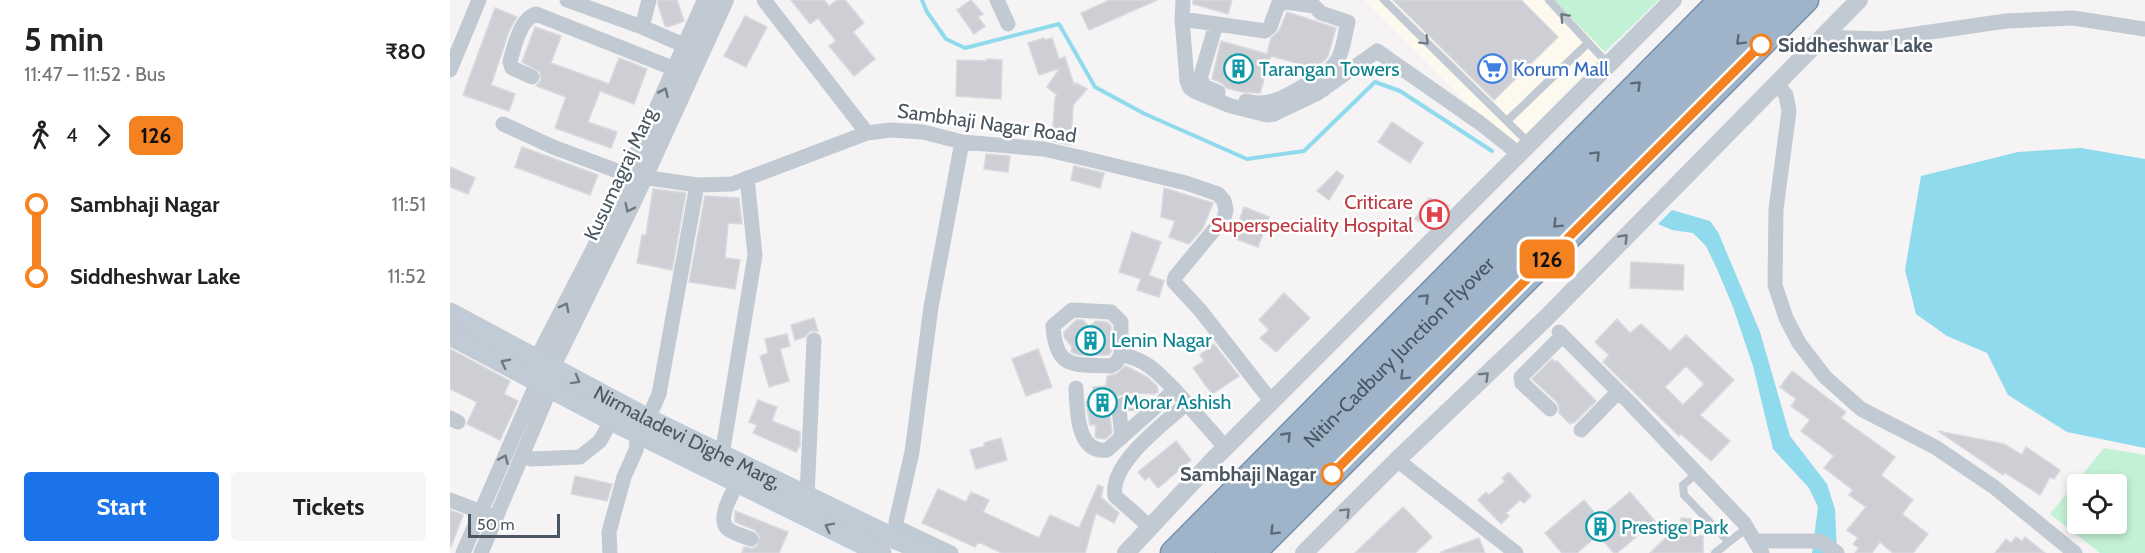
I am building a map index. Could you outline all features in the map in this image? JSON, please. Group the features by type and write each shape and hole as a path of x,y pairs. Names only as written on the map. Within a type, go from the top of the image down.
{"highway":[{"path":"1173,553 1720,0"},
{"name":"Nitin-Cadbury Junction Flyover","path":"1198,553 1751,0"},
{"name":"Nitin-Cadbury Junction Flyover","path":"1228,553 1781,0"},
{"path":"1253,553 1806,0"}],"main road":[{"name":"Nirmaladevi Dighe Marg,","path":"450,313 545,373 643,426 888,548 931,553"},
{"name":"Nirmaladevi Dighe Marg,","path":"450,335 545,373"},
{"name":"Nirmaladevi Dighe Marg,","path":"643,426 722,455 742,474 807,496 888,548"}],"street":[{"path":"450,70 479,0"},
{"path":"567,0 642,27 693,49"},
{"path":"642,27 649,0"},
{"name":"Kusumagraj Marg","path":"545,373 600,239 636,176 693,49 706,0"},
{"name":"Kusumagraj Marg","path":"693,49 725,0"},
{"path":"764,0 867,133"},
{"path":"997,0 1008,24"},
{"path":"1183,0 1185,74 1190,88 1196,92 1231,106 1271,115 1377,51 1480,123 1524,149"},
{"path":"1126,553 1225,447 1673,0"},
{"path":"1304,553 1397,460 1546,318 1859,0"},
{"path":"1182,19 1265,31 1270,27 1278,5 1284,2 1314,6 1321,13 1348,22 1338,60 1319,84 1266,104 1251,103 1201,84 1200,75 1216,24"},
{"path":"531,77 512,68 510,62 524,23 529,16 537,14 683,72"},
{"path":"1822,36 1881,39 2006,21 2073,18 2145,29"},
{"path":"1776,83 1786,95 1789,111 1776,209 1775,285 1786,318 1799,343 1825,377 1861,409 1935,447 1994,488 2075,553"},
{"name":"Sambhaji Nagar Road","path":"503,124 553,147 636,176 697,185 732,184 867,133 890,130 923,132 962,142 1044,149 1186,183 1218,194 1224,201 1224,218 1174,277 1174,282 1200,310 1271,401"},
{"path":"951,553 898,528 896,522 912,452 931,307 962,142"},
{"path":"722,455 755,255 747,178"},
{"path":"610,553 609,532 624,477 636,450 643,426 659,394 697,185"},
{"path":"1072,310 1111,312 1121,322 1121,354 1117,362 1111,366 1070,364 1062,358 1054,337 1053,326 1072,310"},
{"path":"1550,409 1522,383 1521,377 1561,334 1696,473 1755,541 1821,541 1838,553"},
{"path":"807,496 814,340"},
{"path":"1121,354 1139,358 1151,366 1225,447"},
{"path":"463,553 479,500 545,373"},
{"path":"481,553 496,518 545,373"},
{"path":"1076,388 1079,429 1089,444 1102,451 1107,450 1175,390"},
{"path":"1581,430 1618,392"},
{"path":"1122,437 1119,409 1122,405 1129,403 1155,406"},
{"path":"1150,527 1115,496 1114,490 1118,477 1131,455 1187,403"},
{"path":"531,459 580,457 600,441 616,412"},
{"path":"1397,460 1516,553"},
{"path":"742,474 723,513 724,524 728,529 751,539"},
{"path":"450,500 479,500 496,518"}],"lane":[{"path":"1383,0 1506,121 1524,149"},
{"path":"1549,0 1608,64"},
{"path":"1506,121 1588,43"},
{"path":"1696,473 1683,485 1684,495 1729,542"},
{"path":"1715,553 1729,542 1755,541"}],"shaded area":[{"path":"1364,0 1554,0 1605,52 1512,148"}],"green space":[{"path":"1554,0 1659,0 1605,52"},
{"path":"2104,448 2145,455 2145,553 2100,553 2076,534 2127,534 2127,474 2083,474"},
{"path":"2067,493 2067,527 2050,514"}],"water":[{"path":"2081,148 2145,159 2145,448 2067,432 2008,395 1987,353 1947,336 1916,314 1905,270 1921,176 2018,152"},
{"path":"1672,210 1710,221 1718,232 1760,332 1790,436 1827,484 1835,509 1837,553 1812,553 1818,507 1809,488 1773,449 1753,366 1733,307 1706,246 1693,233 1672,230 1658,224"}],"building":[{"path":"658,0 677,0 684,21 665,26"},
{"path":"791,0 824,0 829,6 837,0 845,0 864,23 853,32 875,59 854,76 829,46 836,41 818,18 810,24"},
{"path":"971,0 983,14 978,17 985,26 974,34 957,10"},
{"path":"1110,0 1157,0 1089,30 1081,13"},
{"path":"1193,0 1232,0 1228,14 1193,4"},
{"name":"Korum Mall","path":"1393,0 1521,0 1558,37 1494,100"},
{"path":"495,8 517,17 509,31 491,85 515,94 509,111 463,95"},
{"path":"1287,12 1336,28 1325,60 1314,68 1271,56 1260,93 1226,88 1222,83 1212,79 1221,41 1267,54 1271,38 1279,31"},
{"path":"745,16 767,27 746,67 724,56"},
{"path":"535,27 561,36 551,63 609,84 619,58 647,69 634,104 600,91 588,122 617,132 611,148 555,128 566,97 536,86 541,80 540,72 522,62"},
{"path":"1044,38 1045,40 1052,38 1059,59 1065,57 1074,85 1076,83 1087,89 1073,105 1071,145 1052,141 1057,95 1047,87 1060,68 1039,75 1028,43"},
{"path":"987,59 1002,60 1001,99 956,96 957,60 987,61"},
{"path":"1392,122 1423,143 1410,163 1378,142"},
{"path":"522,147 598,175 590,195 515,167"},
{"path":"986,154 1010,156 1008,172 984,169"},
{"path":"1074,166 1104,173 1100,188 1071,180"},
{"path":"450,167 475,178 468,194 450,187"},
{"path":"1337,171 1344,176 1329,200 1317,191"},
{"path":"1164,188 1213,203 1203,228 1189,244 1169,237 1175,221 1161,217"},
{"path":"653,189 686,193 672,270 637,263 642,235 646,235"},
{"path":"705,196 739,198 742,224 728,223 725,258 740,260 735,289 689,282"},
{"path":"1429,198 1449,206 1430,227 1415,219"},
{"path":"1244,207 1269,217 1258,247 1233,238"},
{"path":"1132,232 1161,242 1149,275 1164,281 1159,297 1137,290 1141,279 1119,272"},
{"path":"1631,262 1684,265 1683,290 1630,288"},
{"path":"1284,293 1310,318 1276,352 1260,338 1269,330 1259,320"},
{"path":"814,318 818,331 810,331 805,337 795,340 791,325"},
{"path":"1617,319 1630,333 1641,324 1670,351 1686,335 1734,380 1700,415 1730,441 1711,461 1681,434 1679,436 1603,362 1609,355 1595,342","holes":["1686,366 1704,384 1683,405 1665,387"]},
{"name":"Lenin Nagar","path":"1076,320 1083,320 1089,327 1096,321 1107,322 1111,326 1109,355 1079,355 1071,352 1072,347 1064,337 1064,332"},
{"path":"787,334 790,346 780,349 789,381 769,387 760,356 768,353 765,339"},
{"path":"1214,344 1239,376 1212,394 1193,368 1204,361 1200,355"},
{"path":"450,349 510,381 504,394 518,401 500,440 467,424 477,402 450,389"},
{"path":"1038,349 1052,387 1026,396 1012,359"},
{"path":"1552,359 1557,361 1596,401 1574,423 1570,424 1559,413 1557,402 1532,379"},
{"name":"Morar Ashish","path":"1126,366 1147,377 1157,386 1158,392 1117,396 1109,409 1112,433 1105,439 1097,438 1095,436 1096,425 1090,425 1086,402 1093,401 1093,387 1106,386 1107,376 1116,374"},
{"path":"1792,371 1846,412 1841,418 1895,457 1881,475 1913,500 1902,514 1928,534 1913,553 1893,553 1880,542 1872,553 1855,553 1859,548 1853,544 1858,538 1847,530 1866,507 1849,495 1853,490 1824,468 1834,456 1801,431 1810,420 1791,406 1796,399 1780,387"},
{"path":"758,400 777,407 772,421 800,432 800,445 796,452 753,433 757,425 749,422"},
{"path":"1938,431 2004,444 2022,455 2026,447 2060,470 2054,479 2050,477 2040,495 2004,472 2003,475"},
{"path":"1001,438 1007,460 976,469 970,450"},
{"path":"1176,441 1191,460 1158,488 1149,477 1145,480 1138,472"},
{"path":"1509,472 1531,496 1524,503 1520,500 1506,513 1509,516 1501,524 1478,500 1486,492 1489,495 1505,481 1502,478"},
{"path":"575,476 612,484 607,501 571,494"},
{"path":"1098,485 1103,487 1101,497 1119,513 1114,523 1096,513 1085,553 1002,553 978,542 975,547 922,523 938,489 966,502 971,492 989,500 983,512 1039,538 1050,515 1079,528"},
{"name":"Prestige Park","path":"1630,492 1655,521 1617,553 1614,553 1598,535 1577,553 1562,553 1545,533 1584,500 1599,518"},
{"path":"1403,507 1432,537 1415,553 1355,553"},
{"path":"450,510 463,515 451,547 450,546"},
{"path":"735,511 788,532 779,553 742,553 744,547 752,549 757,546 760,537 755,530 735,522"},
{"path":"1681,518 1692,519 1691,536 1703,535 1703,553 1650,553 1681,523"},
{"path":"2016,537 2022,541 2025,537 2045,553 1995,553 2006,539 2011,543"},
{"path":"1479,538 1485,553 1441,553 1441,552"}],"waterway":[{"path":"922,0 927,12 946,39 965,48 1059,24 1095,87 1145,114 1247,159 1304,151 1375,82 1400,91 1492,151"}],"bus line":[{"name":"126","path":"1332,474 1761,45"}],"place":[{"name":"Siddheshwar Lake","path":"1761,45"},
{"name":"Tarangan Towers","path":"1238,69"},
{"name":"Korum Mall","path":"1492,69"},
{"name":"Criticare Superspeciality Hospital","path":"1434,214"},
{"name":"Lenin Nagar","path":"1090,340"},
{"name":"Morar Ashish","path":"1102,402"},
{"name":"Sambhaji Nagar","path":"1332,474"},
{"name":"Prestige Park","path":"1600,527"}]}
